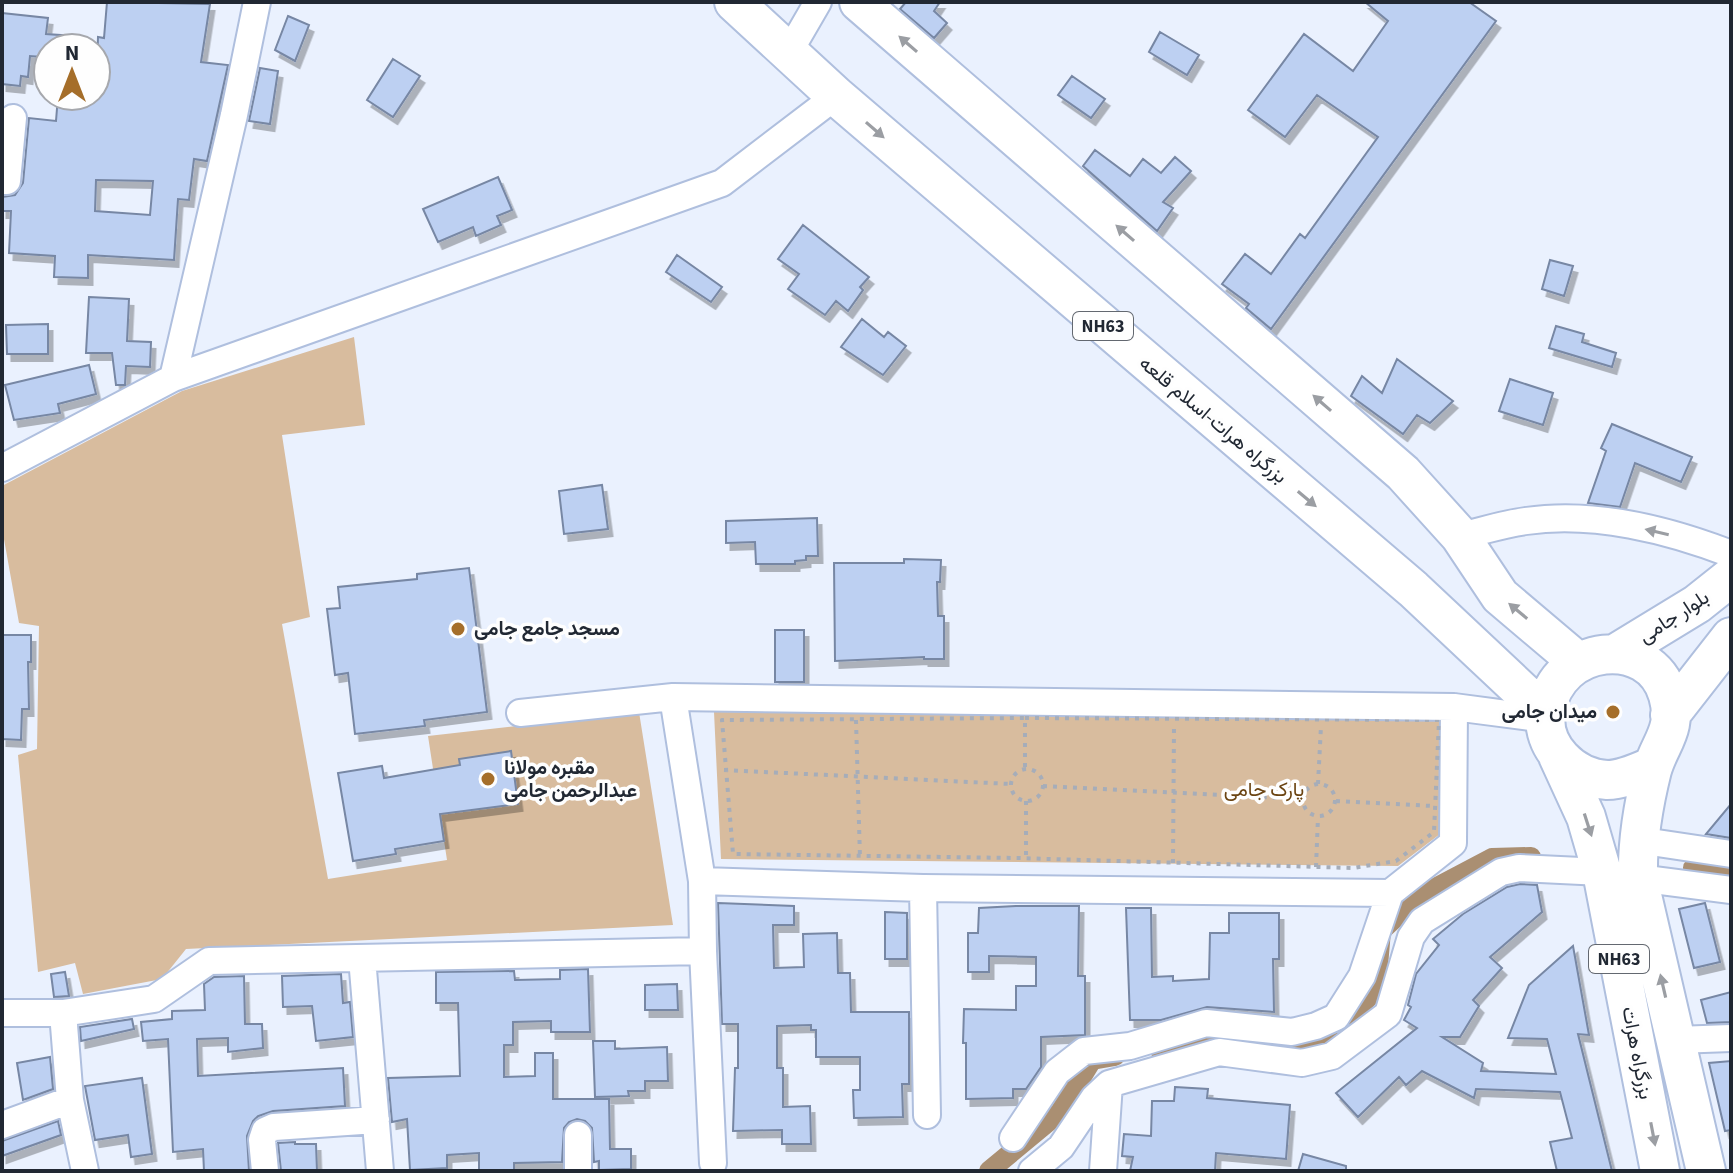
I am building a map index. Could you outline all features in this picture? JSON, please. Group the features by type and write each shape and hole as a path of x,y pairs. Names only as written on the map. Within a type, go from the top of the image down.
{"highway":[{"name":"بزرگراه هرات-اسلام قلعه","path":"734,2 836,96 1413,589 1549,729"},
{"path":"859,2 1403,473 1460,536 1500,596 1578,662"},
{"name":"بلوار جامی","path":"1615,654 1697,604 1731,577"},
{"path":"1670,715 1731,637"},
{"path":"1549,729 1550,693 1561,675 1578,662 1596,655 1615,654 1640,662 1660,680 1668,695 1670,715"},
{"name":"NH63","path":"1549,729 1571,767 1589,777 1609,780 1630,776 1653,766 1670,733 1670,715"},
{"name":"بزرگراه هرات","path":"1549,729 1586,817 1620,875 1676,1040 1706,1171"},
{"name":"بزرگراه هرات","path":"1653,766 1637,840 1620,875 1660,1171"}],"street":[{"path":"173,378 257,2"},
{"path":"789,52 818,2"},
{"path":"2,468 173,378 722,183 836,96"},
{"path":"2,181 7,181 13,118"},
{"path":"1460,536 1527,520 1558,518 1619,523 1701,542 1731,554"},
{"path":"520,713 673,697 1454,707 1549,729"},
{"path":"673,697 702,881 713,1163"},
{"path":"1013,1138 1057,1072 1084,1051 1130,1046 1206,1023 1292,1032 1336,1017 1362,976 1390,893 1453,843 1454,707"},
{"path":"1637,840 1731,854"},
{"path":"1032,1171 1061,1147 1094,1098 1109,1084 1219,1052 1302,1063 1332,1056 1388,1014 1411,937 1422,921 1501,872 1519,868 1620,875 1731,890"},
{"path":"702,881 923,888 1390,893"},
{"path":"923,888 927,1115"},
{"path":"2,1013 63,1013 154,999 209,961 703,951"},
{"path":"362,958 380,1171"},
{"path":"63,1013 70,1100 85,1171"},
{"path":"1676,1040 1731,1038"},
{"path":"1103,1171 1109,1084"},
{"path":"2,1125 70,1100"},
{"path":"265,1171 262,1140 265,1131 274,1127 376,1120"},
{"path":"578,1135 578,1171"}],"path":[{"path":"1025,718 1025,768"},
{"path":"1025,718 1439,720 1434,832 1396,861 1353,868 733,854 722,720 1025,718"},
{"path":"856,720 860,858"},
{"path":"1173,863 1174,720"},
{"path":"1318,784 1321,720"},
{"path":"1025,768 1015,774 1011,784 1013,794 1026,801"},
{"path":"1025,768 1040,775 1043,786 1040,795 1026,801"},
{"path":"724,770 1011,784"},
{"path":"1318,784 1333,790 1336,801 1328,814 1318,816 1309,812 1303,799 1308,788 1318,784"},
{"path":"1043,786 1303,799"},
{"path":"1026,801 1026,859"},
{"path":"1336,801 1435,806"},
{"path":"1316,867 1318,816"}],"green space":[{"path":"354,337 365,425 282,435 310,617 282,624 328,879 447,860 428,736 639,712 673,925 186,949 162,979 83,994 75,963 38,972 18,755 37,749 39,626 19,623 2,528 2,486 182,391"},
{"name":"پارک جامی","path":"714,712 1446,717 1444,831 1398,866 721,859"}],"building":[{"path":"107,2 210,4 201,62 228,65 207,161 194,159 189,200 178,199 174,260 88,255 88,278 54,277 55,256 9,253 11,211 2,211 2,197 15,195 23,183 29,118 56,121 57,112 112,112 112,32 104,32","holes":["96,180 153,181 150,215 95,211"]},
{"path":"906,2 940,2 934,11 947,23 934,38 900,9"},
{"path":"1365,2 1469,2 1496,21 1271,329 1246,308 1249,304 1222,284 1245,254 1271,274 1300,234 1305,238 1378,137 1317,95 1285,137 1248,110 1304,34 1353,71 1388,21"},
{"path":"2,13 48,18 46,32 32,32 28,77 21,76 20,86 2,84"},
{"path":"288,16 309,25 295,61 275,50"},
{"path":"1160,32 1199,55 1187,75 1149,52"},
{"path":"393,59 420,76 393,117 367,100"},
{"path":"260,68 278,71 270,124 249,121"},
{"path":"1072,76 1105,99 1091,118 1058,95"},
{"path":"1095,150 1130,176 1143,159 1161,173 1175,157 1191,171 1163,202 1173,208 1157,231 1083,166"},
{"path":"498,177 512,210 497,216 501,225 476,236 473,227 438,242 423,209"},
{"path":"803,225 869,277 860,287 863,290 848,311 836,301 825,315 788,289 799,274 778,259"},
{"path":"677,255 722,287 711,302 666,272"},
{"path":"1550,260 1573,266 1564,296 1542,289"},
{"path":"89,297 129,299 127,341 151,342 150,367 126,366 125,385 116,385 112,353 86,353"},
{"path":"862,319 884,337 888,332 906,346 883,375 841,347"},
{"path":"48,324 48,354 7,354 6,325"},
{"path":"1556,326 1584,334 1582,342 1616,353 1612,367 1549,348"},
{"path":"1397,359 1453,401 1430,423 1417,415 1403,434 1351,396 1362,376 1382,393"},
{"path":"89,365 96,394 58,404 60,413 14,420 5,385"},
{"path":"1510,379 1553,393 1543,425 1499,411"},
{"path":"1612,424 1692,457 1681,482 1635,463 1620,507 1588,503 1606,451 1601,448"},
{"path":"602,485 608,529 564,534 559,491"},
{"path":"817,518 818,556 806,556 806,560 795,561 795,564 756,564 755,542 726,543 726,521"},
{"path":"904,559 941,560 940,582 937,582 938,616 944,616 944,659 835,661 834,563 904,563"},
{"path":"469,568 487,712 424,720 425,726 355,734 348,673 335,675 327,609 340,608 338,587 417,579 417,574"},
{"path":"775,630 804,630 804,682 775,682"},
{"path":"2,635 31,635 29,709 22,709 21,740 2,739"},
{"path":"511,751 518,804 440,814 444,841 395,849 396,854 353,861 338,773 382,766 384,778 460,765 459,759"},
{"path":"1731,804 1731,838 1706,834"},
{"path":"1537,885 1542,912 1490,957 1502,968 1473,1000 1479,1006 1460,1037 1442,1037 1483,1063 1481,1071 1556,1074 1547,1039 1508,1038 1529,985 1573,946 1589,1035 1578,1034 1612,1171 1557,1171 1550,1142 1572,1138 1560,1092 1476,1089 1474,1098 1422,1071 1406,1085 1399,1077 1358,1117 1336,1093 1417,1028 1404,1020 1411,1007 1408,1005 1416,974 1439,945 1433,939 1463,914 1507,887"},
{"path":"718,903 794,906 794,925 773,925 774,968 804,967 803,934 837,933 838,973 850,973 851,1012 909,1012 909,1084 902,1084 903,1117 854,1118 853,1090 860,1090 860,1057 816,1057 816,1030 811,1030 811,1025 777,1026 777,1068 783,1068 783,1107 810,1106 811,1144 782,1144 782,1130 733,1131 738,1024 722,1024"},
{"path":"1705,903 1720,962 1694,968 1679,909"},
{"path":"1079,906 1078,976 1085,976 1085,1035 1041,1037 1041,1067 1026,1089 1013,1089 1013,1098 966,1099 964,1009 1016,1010 1016,986 1036,986 1036,957 989,956 989,972 968,972 968,933 978,933 979,908"},
{"path":"1126,908 1151,908 1152,977 1173,976 1173,981 1209,979 1210,933 1229,933 1229,913 1279,913 1279,959 1273,959 1274,1012 1207,1007 1161,1020 1130,1020"},
{"path":"885,912 907,913 907,959 885,959"},
{"path":"588,969 590,1032 551,1032 551,1021 513,1022 513,1045 504,1045 504,1077 535,1076 535,1053 553,1053 553,1099 609,1099 610,1149 631,1149 631,1169 599,1170 599,1161 594,1162 592,1128 585,1121 577,1119 564,1128 562,1162 514,1163 514,1171 479,1171 479,1153 447,1155 447,1168 410,1170 407,1119 392,1122 388,1078 460,1076 458,1003 436,1003 436,972 514,971 515,980 560,979 560,970"},
{"path":"65,972 69,996 54,997 51,974"},
{"path":"341,974 343,1003 350,1002 353,1037 316,1041 312,1006 283,1007 282,976"},
{"path":"244,976 245,1024 262,1024 263,1048 228,1052 228,1038 197,1039 198,1076 343,1068 345,1106 273,1111 258,1116 247,1136 249,1171 204,1171 203,1149 173,1152 168,1039 143,1041 141,1022 172,1019 172,1011 205,1010 204,984 214,977"},
{"path":"677,984 678,1010 645,1010 645,985"},
{"path":"1731,992 1731,1022 1707,1023 1701,1000"},
{"path":"132,1019 134,1029 81,1041 80,1027"},
{"path":"593,1041 615,1041 615,1049 667,1047 668,1081 645,1081 645,1091 628,1091 629,1096 595,1097"},
{"path":"50,1057 53,1089 23,1100 17,1063"},
{"path":"1731,1061 1731,1130 1725,1131 1709,1063"},
{"path":"142,1078 152,1154 131,1157 128,1135 95,1140 85,1086"},
{"path":"1175,1087 1208,1089 1207,1098 1290,1105 1286,1159 1216,1153 1215,1171 1130,1171 1133,1157 1122,1156 1124,1134 1151,1136 1152,1101 1174,1101"},
{"path":"58,1121 61,1135 2,1156 2,1141"},
{"path":"278,1143 316,1144 317,1171 281,1171"},
{"path":"1303,1154 1346,1166 1346,1171 1298,1171"}],"waterway":[{"path":"1158,1048 1216,1037 1287,1047 1337,1031 1376,989 1381,931 1418,897 1492,858 1531,857"},
{"path":"1693,868 1731,870"},
{"path":"989,1171 1060,1112 1092,1060 1115,1056"}],"place":[{"name":"مسجد جامع جامی","path":"458,629"},
{"name":"میدان جامی","path":"1613,712"},
{"name":"مقبره مولانا عبدالرحمن جامی","path":"488,779"}]}
